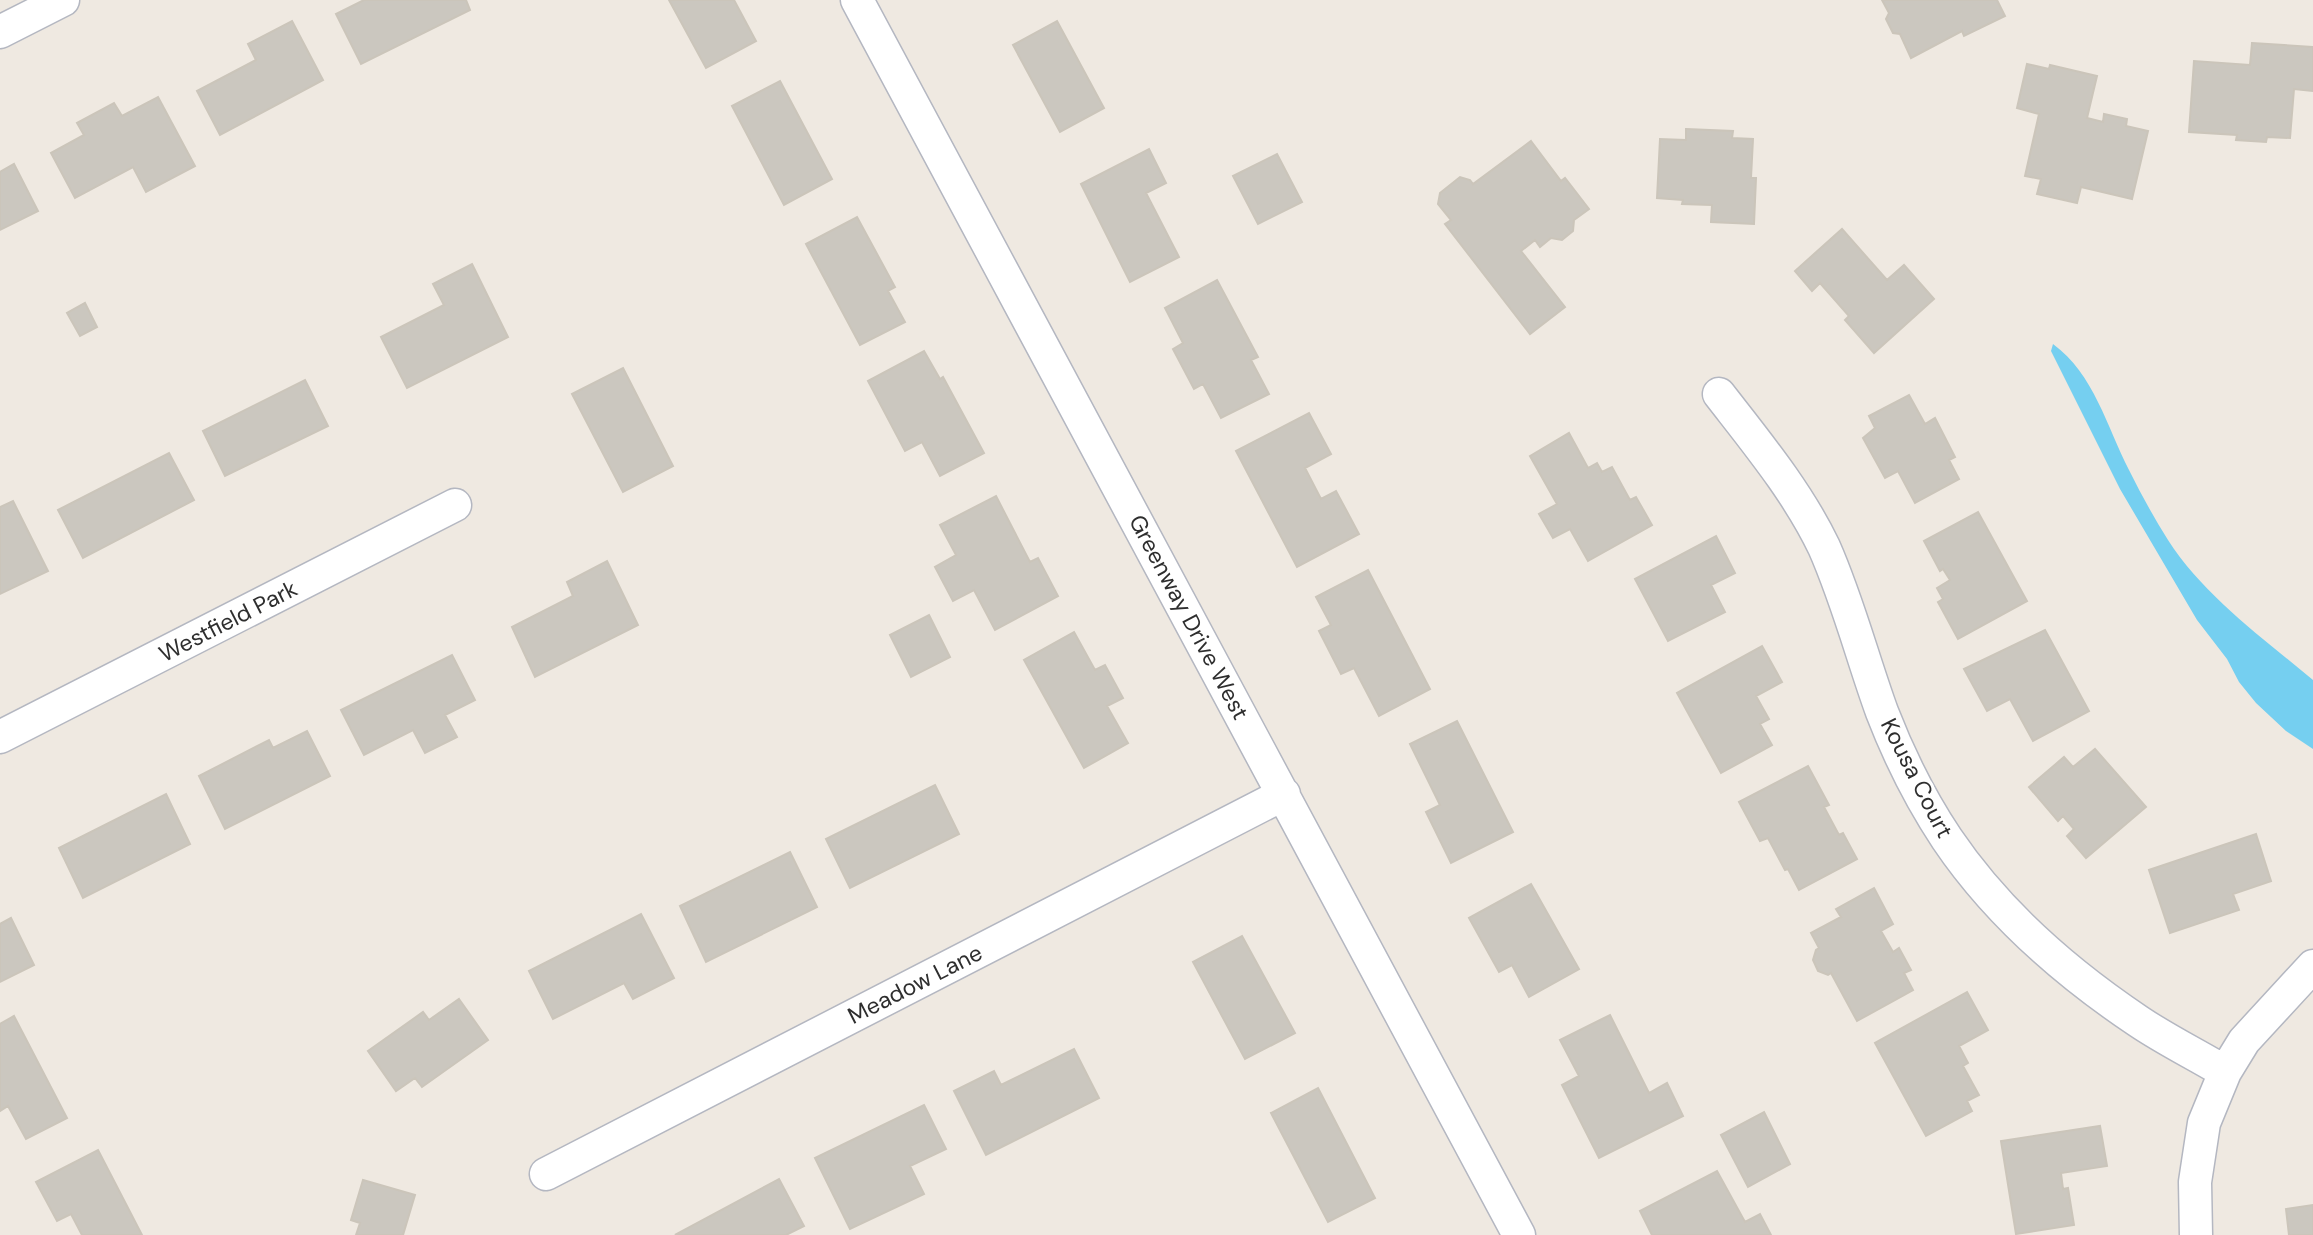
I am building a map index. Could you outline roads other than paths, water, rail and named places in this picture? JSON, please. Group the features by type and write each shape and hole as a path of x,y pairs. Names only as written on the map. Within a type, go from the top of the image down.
{"street":[{"path":"0,32 63,0"},
{"name":"Greenway Drive West","path":"857,0 1519,1235"},
{"name":"Kousa Court","path":"1719,394 1785,481 1823,547 1850,609 1867,668 1897,747 1923,800 1948,840 2035,942 2140,1022 2225,1072"},
{"name":"Westfield Park","path":"0,737 456,505"},
{"name":"Meadow Lane","path":"545,1174 1284,794"},
{"path":"2196,1235 2195,1182 2204,1123 2225,1072 2244,1041 2313,966"}],"water":[{"path":"2053,344 2079,370 2089,386 2143,497 2183,560 2199,580 2235,615 2313,680 2313,749 2286,731 2256,703 2197,620 2120,489 2051,351"}]}
